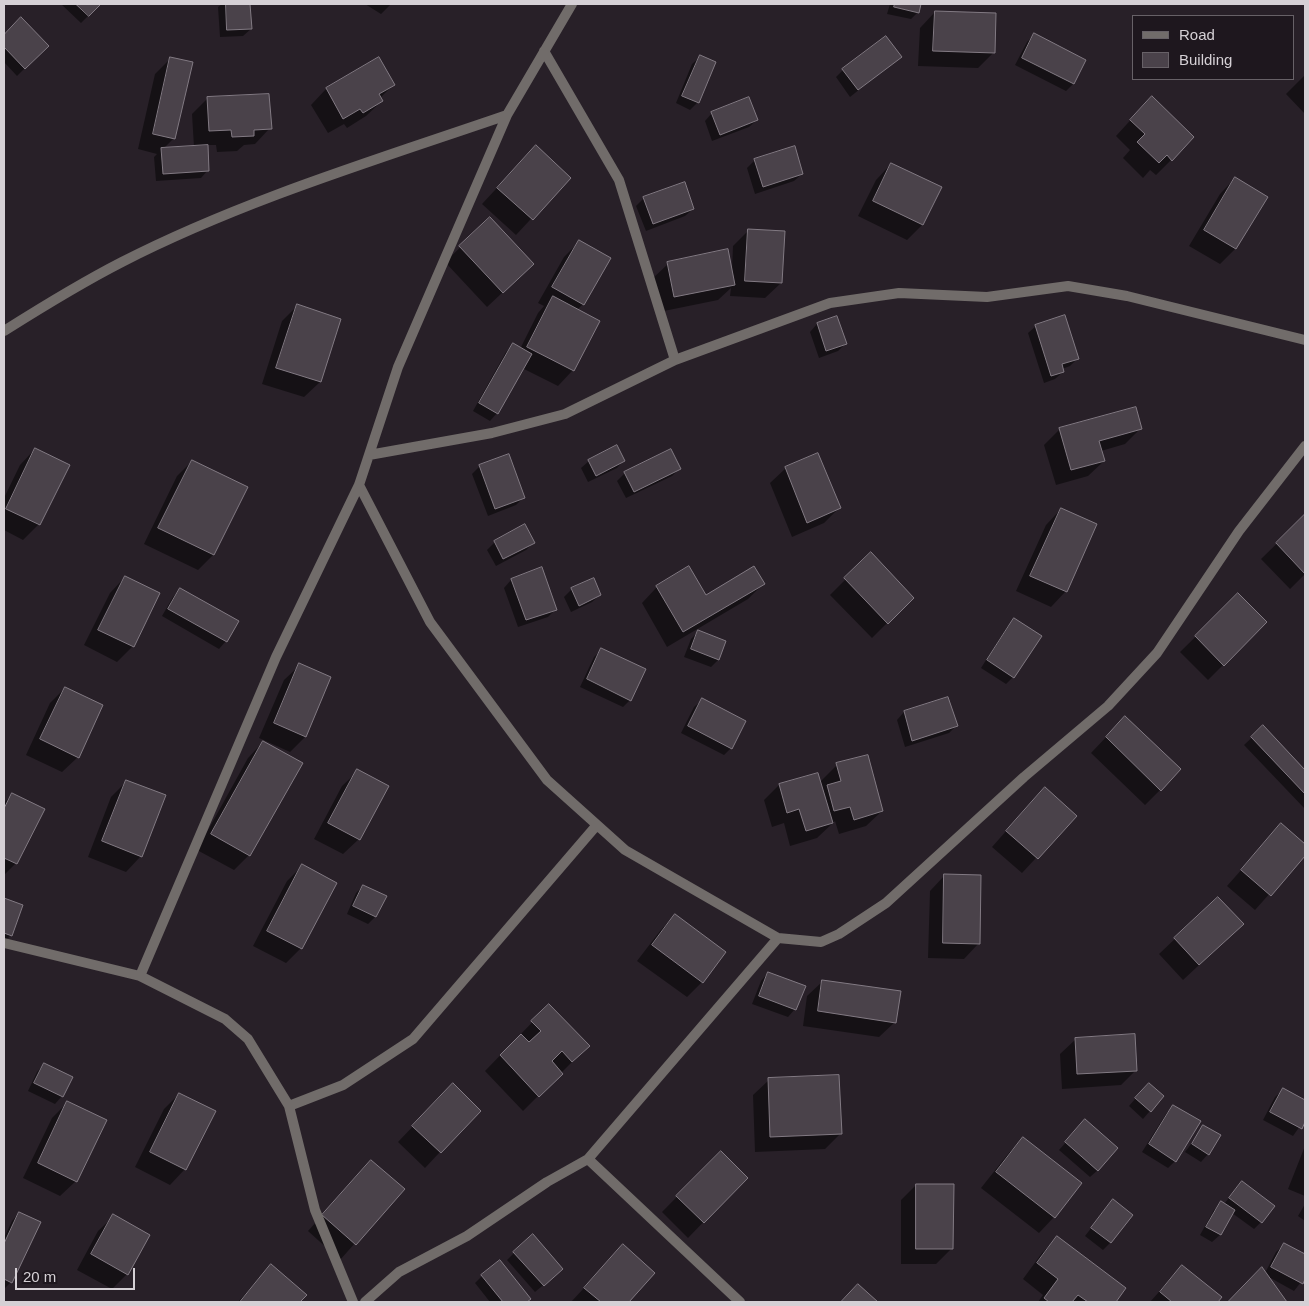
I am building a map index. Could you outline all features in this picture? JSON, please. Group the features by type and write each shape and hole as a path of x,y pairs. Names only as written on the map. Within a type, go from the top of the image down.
{"street":[{"path":"140,976 276,657 359,485 398,367 507,115 572,4"},
{"path":"544,51 619,180 675,360"},
{"path":"4,331 60,296 123,262 209,222 348,170 507,115"},
{"path":"369,456 492,433 565,414 675,360 830,303 899,293 987,297 1068,286 1127,296 1305,340"},
{"path":"359,485 430,622 547,780 596,826 625,850 778,938 821,942 839,934 886,903 1024,777 1108,706 1157,653 1239,531 1305,446"},
{"path":"289,1106 343,1085 412,1039 596,826"},
{"path":"365,1302 399,1272 467,1236 547,1182 588,1159 778,938"},
{"path":"4,943 140,976 225,1019 248,1039 289,1106 315,1210 353,1302"},
{"path":"588,1159 740,1302"}],"building":[{"path":"76,4 101,4 89,16"},
{"path":"226,4 250,4 252,29 227,30"},
{"path":"895,4 921,4 919,13 894,7"},
{"path":"935,11 996,13 995,53 933,51"},
{"path":"21,17 49,46 25,69 4,47 4,35"},
{"path":"1034,33 1086,60 1074,84 1022,58"},
{"path":"886,36 902,57 858,90 842,69"},
{"path":"700,55 716,62 699,103 682,96"},
{"path":"170,57 193,62 175,139 153,134"},
{"path":"379,57 395,85 379,94 383,101 363,113 360,109 343,119 326,88"},
{"path":"269,94 272,129 254,130 254,136 232,137 231,130 209,131 207,97"},
{"path":"1152,96 1194,137 1172,161 1167,155 1159,163 1137,142 1145,134 1130,120"},
{"path":"749,97 758,120 720,135 711,112"},
{"path":"208,145 209,171 163,174 161,148"},
{"path":"536,145 571,178 533,220 497,188"},
{"path":"795,146 803,174 763,187 754,159"},
{"path":"891,163 942,187 923,225 873,201"},
{"path":"1235,177 1268,197 1236,249 1204,230"},
{"path":"685,182 694,209 653,224 643,197"},
{"path":"490,217 534,264 503,293 459,246"},
{"path":"748,229 785,231 782,283 745,281"},
{"path":"579,240 611,258 584,305 552,287"},
{"path":"728,249 735,285 674,297 667,262"},
{"path":"553,296 600,321 574,371 527,347"},
{"path":"297,304 341,319 321,382 276,368"},
{"path":"1065,315 1079,359 1062,364 1064,372 1051,376 1035,325"},
{"path":"837,316 847,344 826,351 817,323"},
{"path":"513,343 532,354 498,414 479,403"},
{"path":"1136,407 1142,429 1099,441 1105,461 1071,470 1059,428"},
{"path":"617,445 625,461 596,476 588,460"},
{"path":"35,448 70,465 40,525 6,509"},
{"path":"671,449 681,469 634,492 624,472"},
{"path":"818,453 841,508 807,523 785,467"},
{"path":"509,454 525,498 495,509 479,465"},
{"path":"192,460 248,487 214,555 158,528"},
{"path":"1061,508 1097,524 1067,592 1030,576"},
{"path":"1305,514 1305,574 1276,543"},
{"path":"525,524 535,543 503,559 494,541"},
{"path":"871,552 914,598 888,624 844,578"},
{"path":"689,566 706,595 754,566 765,584 683,632 656,586"},
{"path":"542,567 557,610 526,620 511,579"},
{"path":"125,576 160,593 134,647 98,630"},
{"path":"594,578 601,595 579,606 571,588"},
{"path":"180,588 239,621 227,642 168,609"},
{"path":"1238,593 1267,622 1224,666 1195,636"},
{"path":"1014,618 1042,636 1014,678 987,660"},
{"path":"698,630 726,641 719,660 691,649"},
{"path":"601,648 646,669 631,701 587,679"},
{"path":"299,663 331,677 306,737 274,723"},
{"path":"65,687 103,705 79,758 40,739"},
{"path":"948,697 958,726 912,741 904,711"},
{"path":"702,698 746,721 732,749 688,726"},
{"path":"1125,716 1181,769 1161,791 1106,737"},
{"path":"1263,725 1305,770 1305,794 1251,737"},
{"path":"263,741 303,763 250,856 211,834"},
{"path":"868,755 883,811 854,820 850,807 834,811 827,785 841,781 836,763"},
{"path":"357,769 389,786 360,840 328,823"},
{"path":"818,773 833,823 806,831 799,809 787,813 779,784"},
{"path":"126,780 166,795 142,857 102,841"},
{"path":"1045,787 1077,816 1038,859 1006,831"},
{"path":"12,793 45,809 17,864 4,858 4,809"},
{"path":"1281,823 1305,844 1305,856 1271,896 1241,870"},
{"path":"302,864 337,883 302,949 267,931"},
{"path":"944,874 981,875 980,944 943,943"},
{"path":"363,885 387,896 376,917 353,906"},
{"path":"1218,897 1244,924 1199,965 1174,938"},
{"path":"4,898 23,905 12,936 4,933"},
{"path":"675,914 726,952 703,983 652,945"},
{"path":"768,972 806,986 796,1010 759,996"},
{"path":"822,980 901,991 896,1023 818,1011"},
{"path":"549,1004 590,1046 572,1062 562,1051 552,1061 563,1074 539,1097 500,1055 521,1034 529,1042 541,1031 531,1021"},
{"path":"1135,1034 1137,1071 1077,1074 1075,1038"},
{"path":"44,1063 73,1077 63,1097 34,1083"},
{"path":"839,1075 842,1134 770,1137 768,1078"},
{"path":"453,1083 481,1111 441,1153 412,1126"},
{"path":"1149,1083 1164,1096 1151,1112 1135,1098"},
{"path":"1283,1088 1305,1100 1305,1122 1302,1129 1270,1112"},
{"path":"179,1093 216,1111 186,1170 150,1152"},
{"path":"67,1101 107,1120 77,1182 38,1163"},
{"path":"1173,1105 1201,1121 1176,1162 1149,1144"},
{"path":"1085,1119 1118,1148 1098,1171 1065,1142"},
{"path":"1203,1125 1221,1135 1209,1155 1192,1144"},
{"path":"1023,1137 1082,1183 1055,1218 996,1172"},
{"path":"721,1151 748,1178 704,1223 676,1196"},
{"path":"371,1160 405,1189 356,1245 322,1215"},
{"path":"1242,1181 1275,1206 1262,1223 1229,1198"},
{"path":"916,1184 954,1184 953,1249 916,1249"},
{"path":"1113,1199 1133,1215 1111,1243 1091,1228"},
{"path":"1221,1201 1235,1210 1221,1235 1206,1227"},
{"path":"19,1212 41,1222 12,1283 4,1279 4,1244"},
{"path":"113,1214 150,1235 128,1275 91,1254"},
{"path":"533,1234 563,1269 544,1286 513,1252"},
{"path":"1057,1236 1126,1288 1116,1302 1088,1302 1078,1295 1072,1302 1049,1302 1044,1298 1058,1279 1037,1263"},
{"path":"1284,1243 1305,1254 1305,1279 1303,1284 1271,1267"},
{"path":"623,1244 655,1273 629,1302 601,1302 584,1288"},
{"path":"500,1260 531,1299 527,1302 503,1302 481,1275"},
{"path":"271,1264 307,1295 300,1302 240,1302"},
{"path":"1182,1265 1222,1297 1218,1302 1172,1302 1160,1292"},
{"path":"1262,1267 1287,1302 1228,1302"},
{"path":"858,1284 878,1302 841,1302"}]}
